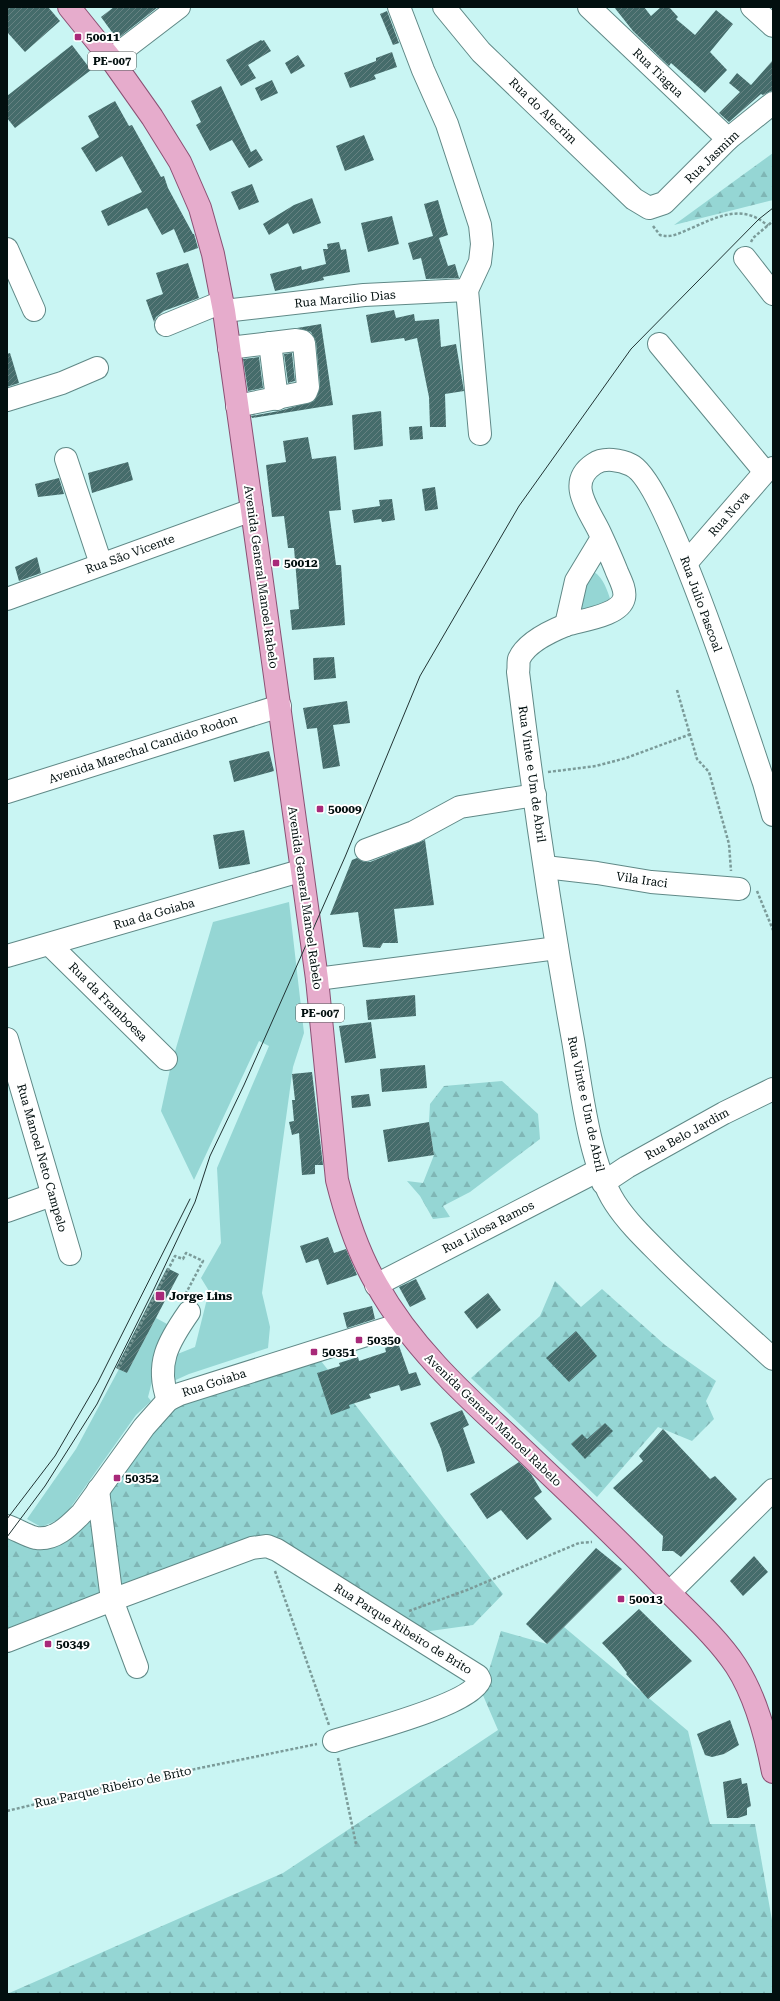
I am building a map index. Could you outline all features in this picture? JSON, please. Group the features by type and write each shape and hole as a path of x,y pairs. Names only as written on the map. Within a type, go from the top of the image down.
{"main road":[{"name":"Avenida General Manoel Rabelo","path":"69,7 111,59 167,140 191,186 208,231 223,307 280,706 300,871 317,979 337,1180 346,1212 376,1285 401,1324 453,1382 618,1540 711,1636 736,1665 751,1695 760,1722 773,1772"}],"street":[{"path":"111,59 179,7"},
{"path":"399,7 423,70 447,124 480,225 482,244 480,262 467,290 480,434"},
{"name":"Rua do Alecrim","path":"444,7 486,56 634,199 649,208"},
{"name":"Rua Tiagua","path":"588,7 728,139"},
{"path":"752,7 773,26"},
{"name":"Rua Jasmim","path":"649,208 664,203 728,139 773,103"},
{"path":"7,249 34,310"},
{"path":"745,258 773,294"},
{"name":"Rua Marcilio Dias","path":"166,325 223,307 364,295 467,290"},
{"path":"229,348 296,340 304,343 308,390 302,393 277,399 237,406"},
{"path":"270,343 277,399"},
{"path":"659,344 769,470"},
{"path":"7,400 62,383 98,368"},
{"path":"66,459 101,564"},
{"name":"Rua Julio Pascoal","path":"580,485 582,477 588,468 596,462 619,460 633,465 653,489 687,562 769,780 773,815"},
{"name":"Rua Nova","path":"687,562 769,470"},
{"name":"Rua Vinte e Um de Abril","path":"580,485 584,503 621,580 624,598 621,604 613,611 556,629 532,644 519,659 518,672 557,948 586,1114 601,1176 616,1204 641,1235 676,1270 773,1359"},
{"name":"Rua São Vicente","path":"7,600 101,564 252,510"},
{"path":"566,625 576,581 602,538"},
{"name":"Avenida Marechal Candido Rodon","path":"7,792 280,706"},
{"path":"366,850 414,832 460,807 534,785"},
{"name":"Vila Iraci","path":"545,867 597,873 651,882 736,889"},
{"name":"Rua da Goiaba","path":"7,956 50,945 300,871"},
{"name":"Rua da Framboesa","path":"50,945 166,1059"},
{"path":"317,979 557,948"},
{"name":"Rua Manoel Neto Campelo","path":"7,1039 70,1254"},
{"name":"Rua Belo Jardim","path":"601,1176 627,1167 724,1113 773,1089"},
{"name":"Rua Lilosa Ramos","path":"376,1285 601,1176"},
{"path":"7,1211 52,1195"},
{"path":"168,1400 162,1380 166,1354 173,1337 189,1312"},
{"name":"Rua Goiaba","path":"7,1526 37,1538 52,1536 70,1525 82,1513 144,1427 168,1400 201,1386 401,1324"},
{"path":"98,1490 112,1600 136,1667"},
{"path":"669,1593 773,1490"},
{"path":"7,1641 252,1548 268,1546"},
{"name":"Rua Parque Ribeiro de Brito","path":"268,1546 277,1550 385,1619 474,1673 480,1680 478,1686 473,1691 428,1712 334,1740"}],"path":[{"path":"649,208 653,227 664,236 673,235 729,215 742,213 754,215 768,226"},
{"path":"745,258 747,249 753,238 773,221"},
{"path":"677,690 697,759 709,772 729,844 736,889 758,891 773,930"},
{"path":"534,785 626,758 691,734"},
{"path":"118,1368 175,1256 183,1259 186,1253 203,1261 202,1266"},
{"path":"385,1619 467,1590 578,1543 618,1540"},
{"path":"268,1546 334,1740 356,1844"},
{"name":"Rua Parque Ribeiro de Brito","path":"7,1811 98,1789 334,1740"}],"green space":[{"path":"773,153 773,200 674,225"},
{"path":"594,572 603,581 611,601 577,618 583,579"},
{"path":"289,902 304,1033 293,1067 262,1293 270,1327 268,1348 189,1374 167,1384 175,1355 195,1347 209,1291 201,1278 221,1243 217,1168 269,1046 259,1041 194,1180 161,1111 171,1065 213,922"},
{"path":"502,1081 538,1114 540,1139 470,1192 443,1206 450,1217 433,1219 420,1196 407,1181 423,1183 434,1155 429,1122 430,1104 444,1086"},
{"path":"555,1281 581,1307 602,1289 665,1345 716,1381 706,1401 714,1419 692,1441 658,1427 597,1497 471,1378 540,1316"},
{"path":"156,1318 167,1324 148,1397 151,1401 136,1415 63,1518 41,1527 27,1519 76,1449 119,1369 127,1373"},
{"path":"314,1352 503,1594 473,1625 409,1634 267,1546 7,1645 7,1532 37,1538 82,1513 160,1408"},
{"path":"564,1627 688,1731 710,1824 755,1824 773,1926 773,1994 7,1994 283,1873 498,1730 482,1693 501,1631 547,1644"}],"building":[{"path":"7,7 48,7 60,21 25,52 7,32"},
{"path":"114,7 158,7 117,39 101,17"},
{"path":"614,7 644,7 651,16 661,7 669,7 678,17 676,19 695,35 716,10 733,24 710,52 727,70 705,93 671,63 669,66 633,31"},
{"path":"387,11 399,43 393,45 380,14"},
{"path":"261,40 264,40 271,51 248,65 256,78 241,86 226,60"},
{"path":"72,45 91,70 15,128 7,118 7,96"},
{"path":"392,52 397,67 374,75 376,79 350,88 344,73 376,61 376,58"},
{"path":"298,55 305,66 291,74 285,63"},
{"path":"773,60 773,90 763,95 761,94 729,122 719,113 740,92 729,83 737,73 751,85"},
{"path":"272,80 278,93 261,101 255,88"},
{"path":"221,86 251,152 256,149 263,160 249,168 232,140 210,151 196,125 201,122 191,101"},
{"path":"115,101 129,126 132,125 161,177 164,176 168,188 194,234 198,248 184,253 174,229 162,235 147,208 108,226 101,211 142,192 122,156 96,172 81,148 99,137 88,116"},
{"path":"364,135 374,160 345,171 336,146"},
{"path":"252,184 259,202 239,210 231,192"},
{"path":"312,198 321,223 293,234 288,223 269,235 263,224 294,205"},
{"path":"438,200 448,235 439,238 448,266 455,264 459,278 426,279 421,258 413,260 408,243 433,236 424,204"},
{"path":"392,216 399,244 368,252 361,223"},
{"path":"339,242 341,250 346,249 350,272 323,277 324,280 275,291 270,274 301,266 302,270 326,264 323,249 328,249 327,244"},
{"path":"188,263 199,298 164,311 156,317 154,322 146,300 163,294 156,273"},
{"path":"394,310 396,318 414,314 415,321 439,319 441,347 456,344 464,391 445,394 446,427 430,427 429,397 417,338 405,341 404,338 371,343 366,315"},
{"path":"321,324 333,405 252,418 251,416 279,411 314,401 320,386 316,342 311,332 297,328"},
{"path":"10,353 19,383 7,387 7,354"},
{"path":"292,353 295,381 288,383 284,354"},
{"path":"259,357 263,388 248,391 243,359"},
{"path":"381,411 383,446 354,450 352,415"},
{"path":"422,426 423,439 410,440 409,427"},
{"path":"308,437 312,459 336,456 341,510 329,511 336,565 341,565 345,625 292,630 290,610 299,609 294,548 288,548 284,516 272,517 266,465 286,462 283,441"},
{"path":"128,462 133,480 92,493 88,473"},
{"path":"59,478 64,494 38,497 35,484"},
{"path":"435,487 438,509 425,511 422,489"},
{"path":"392,499 395,520 382,522 381,519 354,523 352,510 380,506 379,500"},
{"path":"37,557 41,573 19,581 15,567"},
{"path":"334,657 336,678 314,680 313,658"},
{"path":"347,701 350,723 333,725 340,766 323,769 317,728 307,729 303,708"},
{"path":"269,751 274,771 234,782 229,761"},
{"path":"244,830 250,864 219,869 213,835"},
{"path":"425,840 434,905 394,909 398,943 383,943 380,948 363,947 358,912 330,915 352,860 357,858 364,862 370,862"},
{"path":"415,995 416,1016 368,1020 366,1000"},
{"path":"371,1022 376,1058 345,1063 339,1026"},
{"path":"425,1065 427,1088 382,1092 380,1069"},
{"path":"312,1072 323,1165 315,1165 315,1174 302,1175 299,1133 292,1135 289,1122 294,1121 292,1100 295,1100 292,1074"},
{"path":"369,1094 371,1106 352,1108 351,1096"},
{"path":"429,1122 434,1155 388,1162 383,1130"},
{"path":"328,1237 334,1253 346,1249 357,1275 327,1285 318,1259 306,1263 300,1246"},
{"name":"Jorge Lins","path":"167,1268 179,1274 127,1373 116,1368"},
{"path":"416,1279 426,1299 410,1307 399,1287"},
{"path":"488,1293 501,1310 477,1329 464,1312"},
{"path":"372,1306 375,1319 347,1328 343,1313"},
{"path":"576,1331 597,1356 569,1382 546,1358"},
{"path":"398,1343 409,1374 416,1372 421,1385 401,1391 399,1385 369,1394 371,1398 349,1405 350,1408 331,1415 317,1373 340,1366 339,1363 358,1357 359,1361 386,1352 385,1348"},
{"path":"462,1410 469,1425 463,1428 475,1463 447,1472 441,1449 430,1423"},
{"path":"605,1423 613,1431 585,1459 571,1444 582,1434 587,1439"},
{"path":"663,1429 710,1479 715,1476 737,1499 681,1557 673,1551 662,1551 663,1536 613,1488 643,1461 639,1456"},
{"path":"519,1462 531,1474 542,1492 534,1498 552,1519 527,1540 501,1510 487,1519 470,1494"},
{"path":"596,1548 622,1569 547,1644 526,1624"},
{"path":"754,1556 768,1572 743,1596 730,1581"},
{"path":"639,1609 692,1661 648,1699 626,1674 627,1673 616,1658 602,1643"},
{"path":"730,1720 739,1745 724,1754 712,1757 705,1755 697,1734"},
{"path":"741,1778 742,1784 747,1783 751,1806 747,1808 747,1815 738,1818 727,1818 723,1782"}],"tram line":[{"path":"7,1537 45,1486 97,1404 154,1289 195,1202 210,1156 244,1085 345,857 420,676 519,506 631,349 759,219 773,208"},
{"path":"7,1519 55,1456 98,1382 190,1199"}],"place":[{"name":"50011","path":"78,37"},
{"name":"50012","path":"276,563"},
{"name":"50009","path":"320,809"},
{"name":"Jorge Lins","path":"160,1296"},
{"name":"50350","path":"359,1340"},
{"name":"50351","path":"314,1352"},
{"name":"50352","path":"117,1478"},
{"name":"50013","path":"621,1599"},
{"name":"50349","path":"48,1644"}]}
